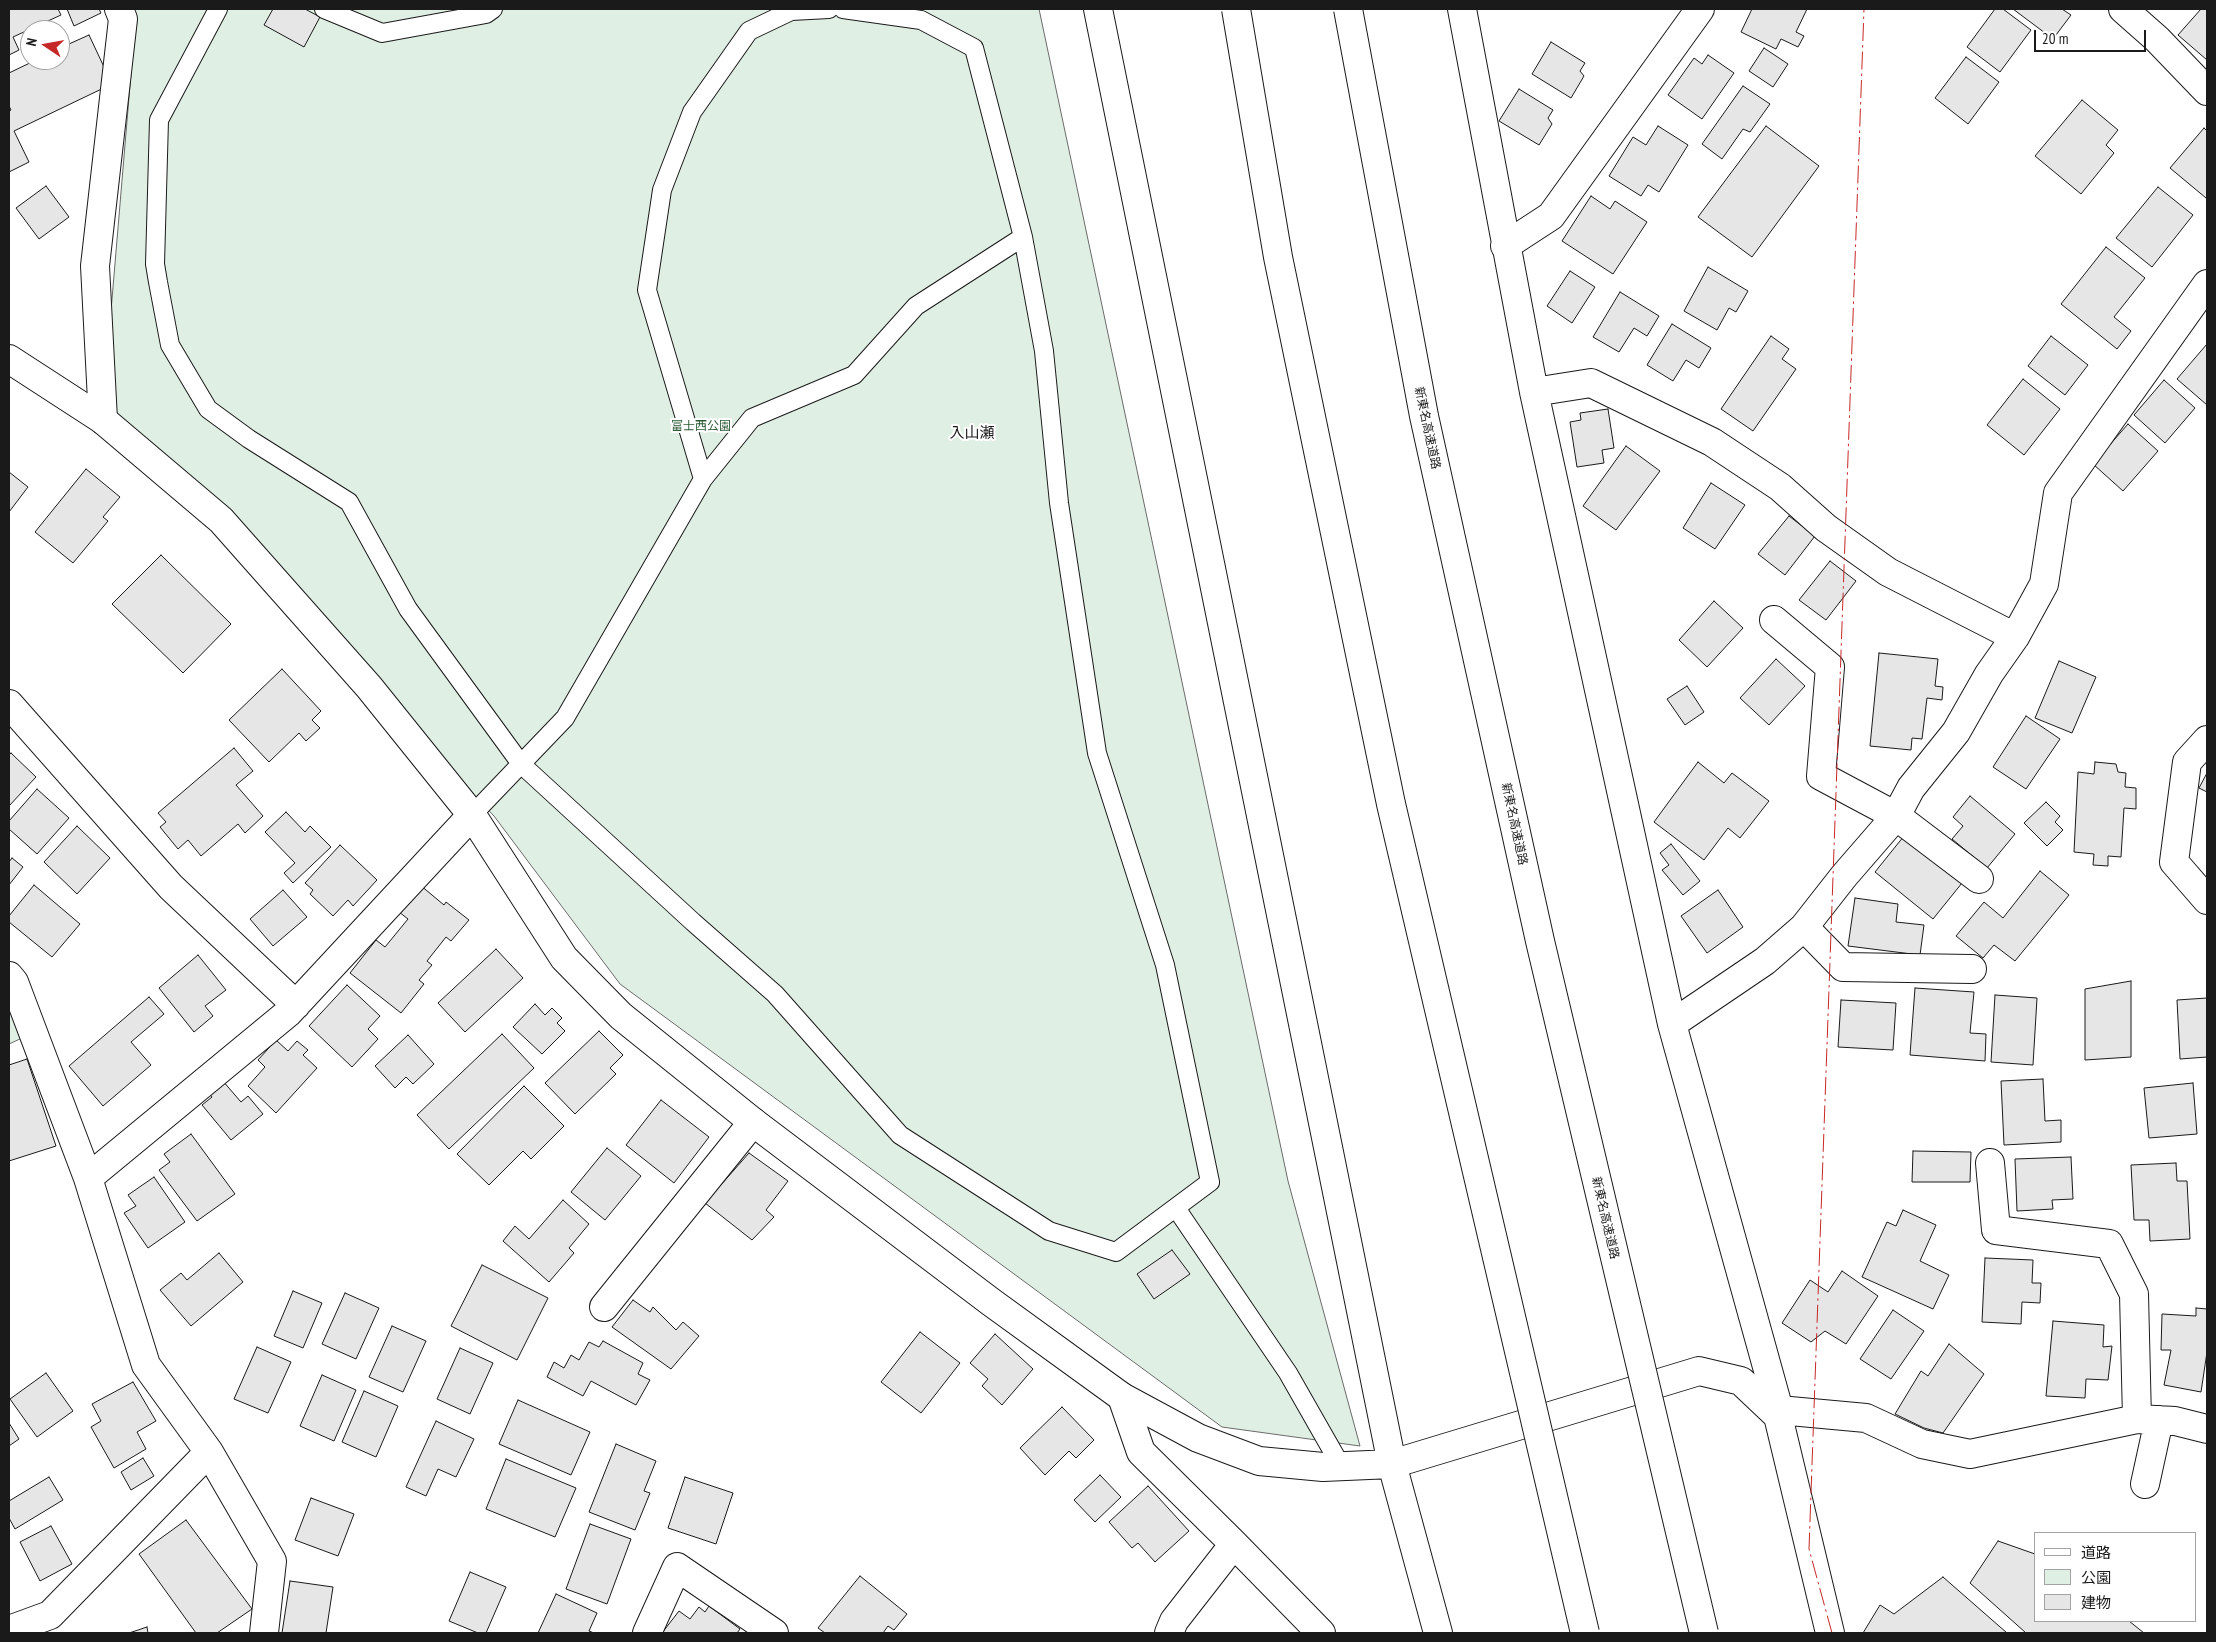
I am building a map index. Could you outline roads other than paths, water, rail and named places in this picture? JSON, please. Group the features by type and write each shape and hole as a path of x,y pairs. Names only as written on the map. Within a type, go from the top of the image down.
{"main road":[{"path":"103,420 95,266 123,19 119,9"},
{"path":"1098,9 1392,1464 1438,1633"},
{"path":"1236,9 1278,257 1391,804 1585,1633"},
{"name":"新東名高速道路","path":"1348,9 1428,436 1538,932 1704,1633"},
{"path":"1462,9 1505,246 1534,392 1672,1024 1778,1413 1830,1633"},
{"path":"2123,9 2157,39 2207,91"},
{"path":"1505,246 1551,216 1686,13"},
{"path":"1672,1024 1765,961 1804,927 1844,876 1896,816 1911,788 1956,732 1989,674 2015,637 2044,584 2058,493 2207,284"},
{"path":"9,359 103,420 221,520 369,687 472,815 564,958 621,1016 753,1122 991,1302 1122,1397 1198,1438 1259,1461 1323,1467 1392,1464 1699,1371 1741,1381 1778,1413 1866,1418 1922,1444 1970,1454 2148,1420 2174,1421 2207,1430"},
{"path":"1534,392 1591,383 1712,442 1780,487 1826,528 1888,572 2015,637"},
{"path":"1774,620 1830,667 1821,776 1896,816 1979,879"},
{"path":"9,704 171,887 296,1005"},
{"path":"2207,740 2187,762 2174,862 2207,900"},
{"path":"88,1178 296,1005 472,815"},
{"path":"1804,927 1843,967 1972,969"},
{"path":"9,976 14,982 88,1178 146,1365 209,1452 272,1561 264,1633"},
{"path":"604,1307 753,1122"},
{"path":"1990,1162 1996,1230 2109,1244 2134,1294 2148,1420 2144,1484"},
{"path":"1122,1397 1141,1452 1321,1633"},
{"path":"9,1630 50,1615 209,1452"},
{"path":"1169,1633 1174,1621 1234,1544"},
{"path":"646,1633 677,1567 774,1633"}],"lane":[{"path":"218,9 158,120 155,264 170,345 208,409 249,439 349,502 408,609 521,764 693,922 775,994 900,1135 1049,1231 1116,1252 1210,1182 1165,964 1097,753 1059,503 1044,352 1023,237 974,48 921,20 843,9"},
{"path":"324,9 382,33 486,14 493,9"},
{"path":"703,479 648,290 662,190 692,112 749,31 791,11 829,9"},
{"path":"472,815 566,718 703,479 752,418 854,375 916,306 1023,237"},
{"path":"1176,1208 1288,1374 1341,1466"}],"district":[{"name":"入山瀬","path":"972,434"}],"park label":[{"name":"富士西公園","path":"701,427"}]}
